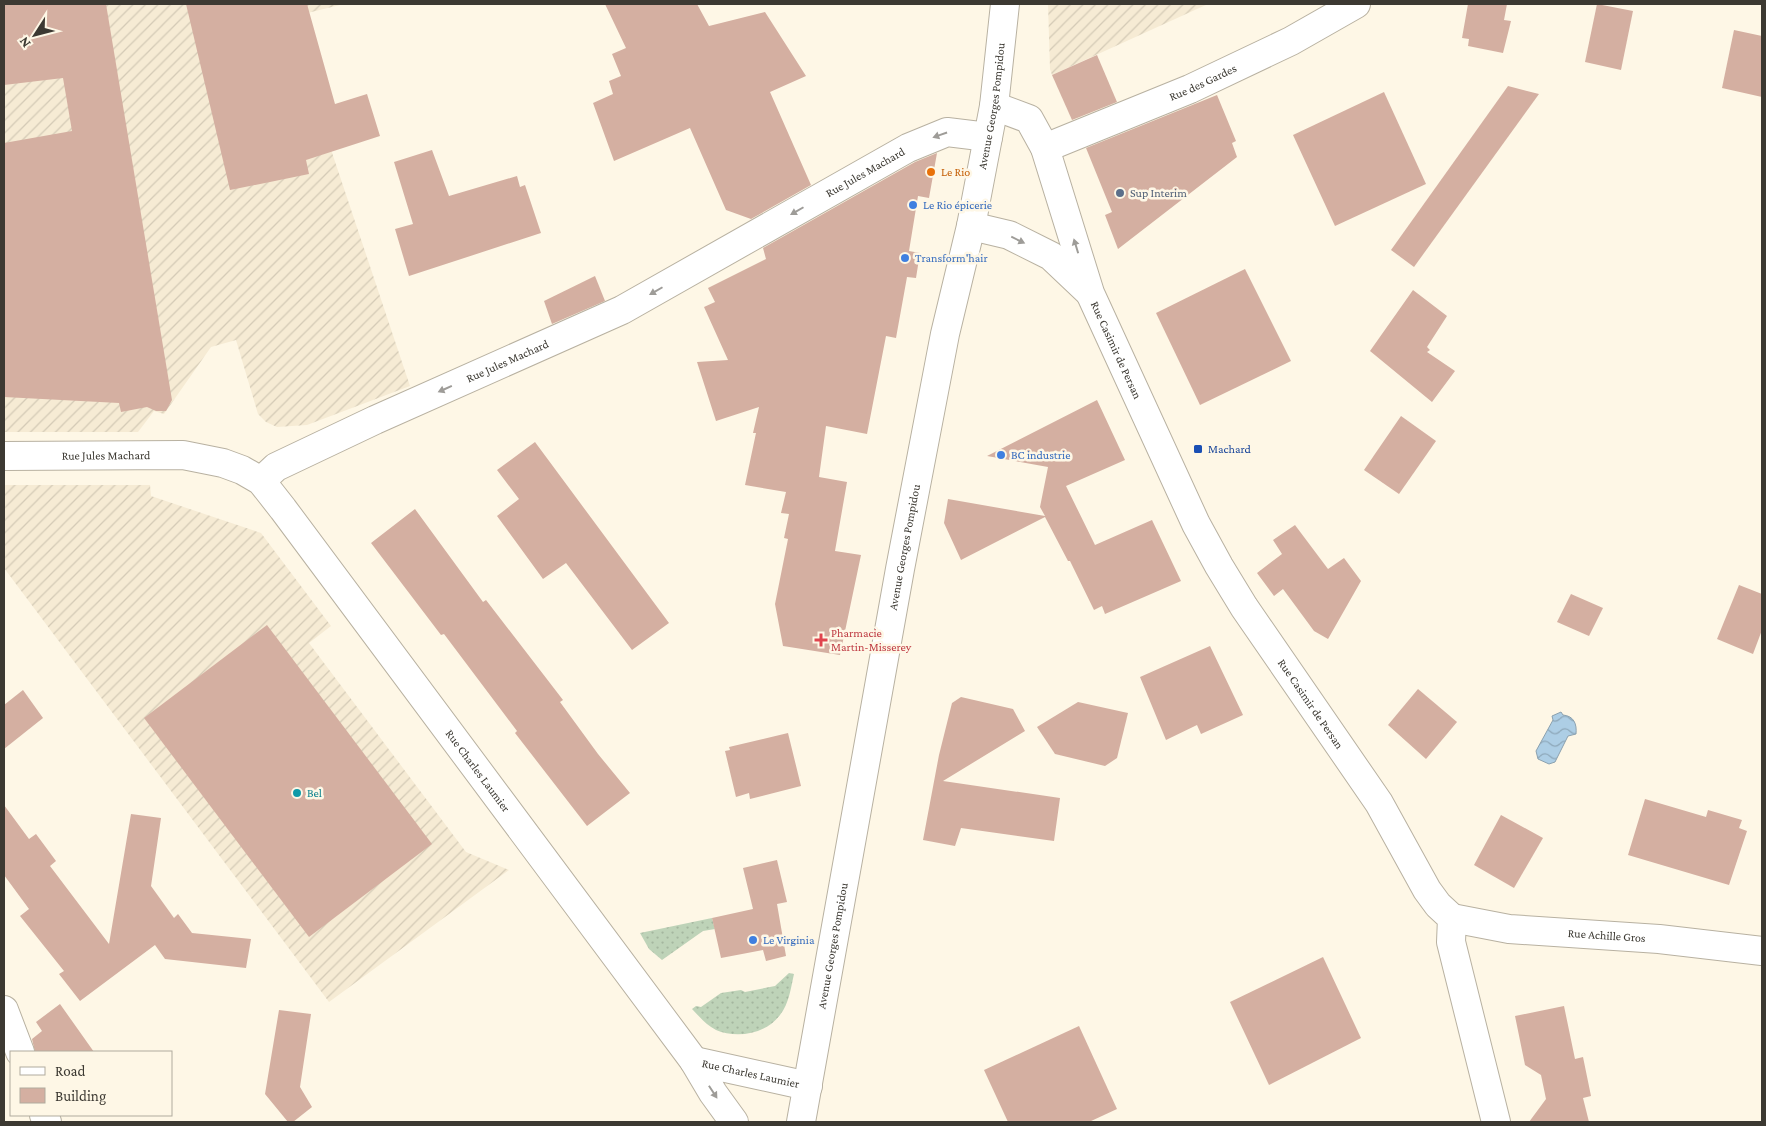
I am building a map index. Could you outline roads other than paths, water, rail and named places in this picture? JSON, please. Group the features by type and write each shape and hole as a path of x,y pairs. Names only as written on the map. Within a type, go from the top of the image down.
{"street":[{"name":"Avenue Georges Pompidou","path":"801,1122 900,569 945,334 971,226 994,106 1005,4"},
{"name":"Rue des Gardes","path":"1045,148 1190,89 1292,41 1356,4"},
{"name":"Rue Casimir de Persan","path":"994,106 1029,119 1045,148 1090,293 1196,524 1219,566 1244,607 1379,803 1427,890 1438,905 1452,918"},
{"name":"Rue Jules Machard","path":"4,456 183,455 223,463 242,470 261,481 276,467 375,420 622,310 908,148 947,132 988,137"},
{"name":"Rue Casimir de Persan","path":"971,226 1009,235 1051,256 1090,293"},
{"name":"Rue Charles Laumier","path":"261,481 694,1061 713,1093 734,1122"},
{"name":"Rue Achille Gros","path":"1452,918 1509,929 1659,939 1762,951"},
{"path":"1452,918 1451,942 1496,1122"},
{"path":"4,1010 20,1051"},
{"name":"Rue Charles Laumier","path":"694,1061 808,1086"}],"water":[{"path":"1561,712 1574,721 1576,734 1568,736 1555,762 1549,764 1538,759 1536,751 1553,720 1552,716"}],"place":[{"name":"Le Rio","path":"931,172"},
{"name":"Sup Interim","path":"1120,193"},
{"name":"Le Rio épicerie","path":"913,205"},
{"name":"Transform'hair","path":"905,258"},
{"name":"Machard","path":"1198,449"},
{"name":"BC industrie","path":"1001,455"},
{"name":"Pharmacie Martin-Misserey","path":"821,640"},
{"name":"Bel","path":"297,793"},
{"name":"Le Virginia","path":"753,940"}]}
